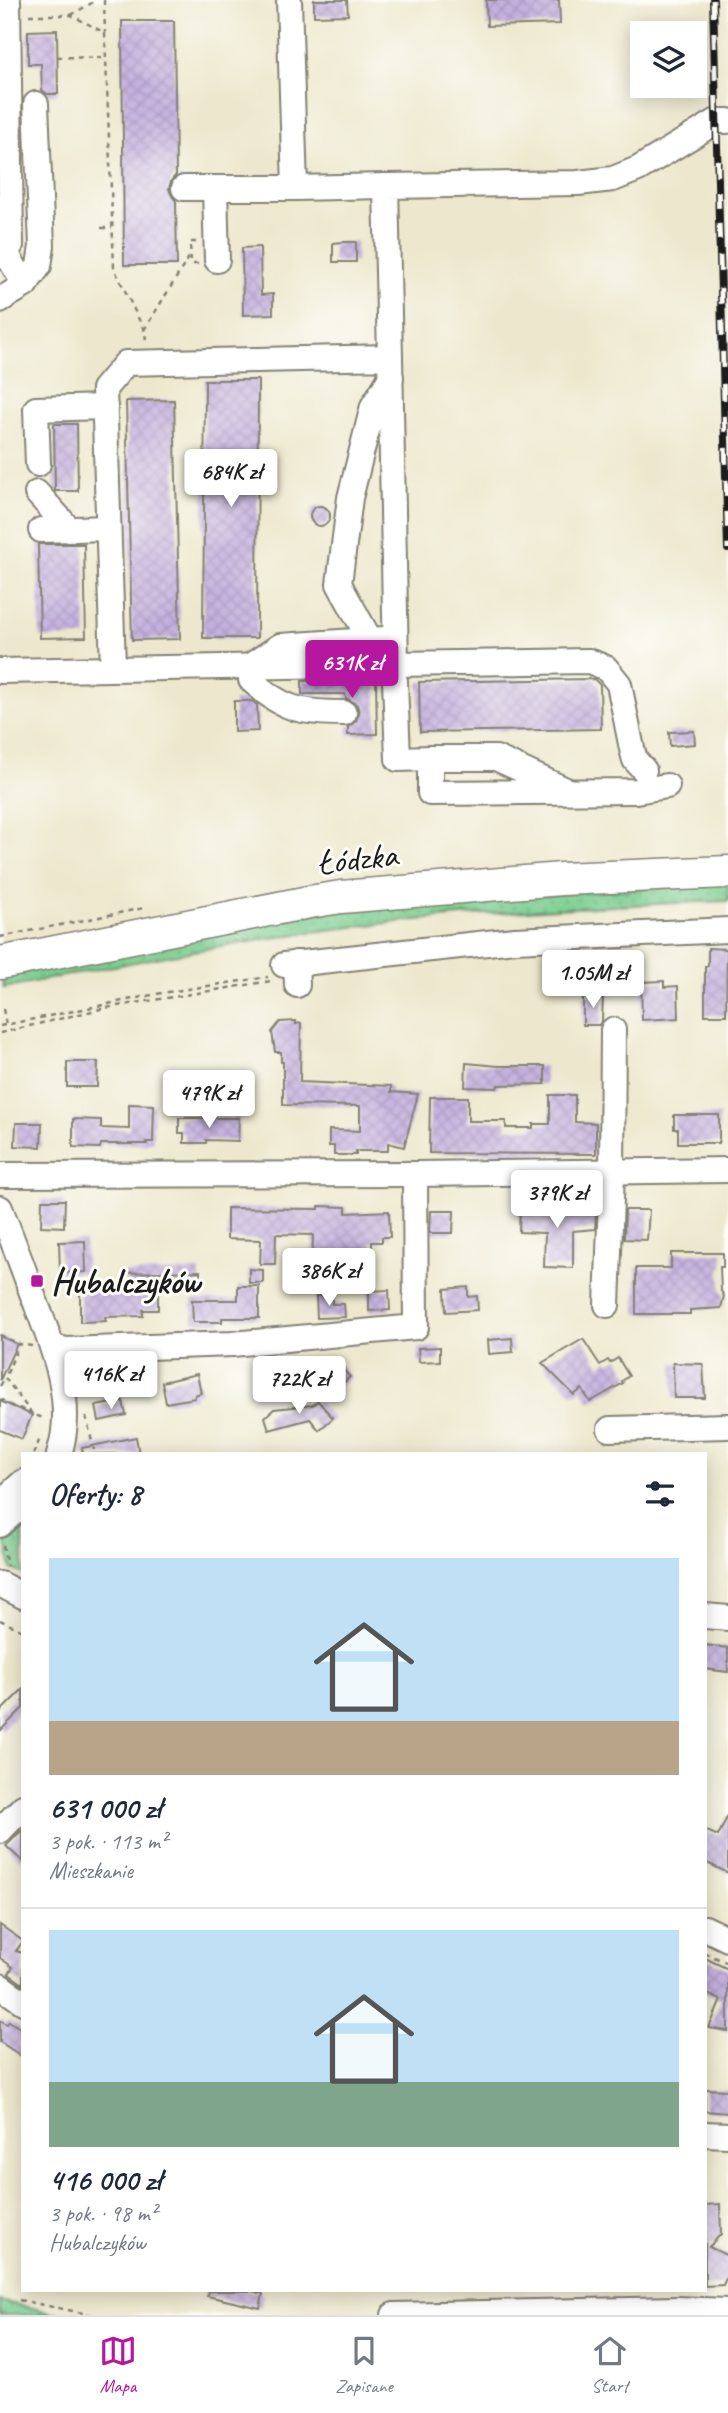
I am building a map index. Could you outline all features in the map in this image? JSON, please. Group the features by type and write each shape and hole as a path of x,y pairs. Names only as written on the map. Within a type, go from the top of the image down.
{"main road":[{"name":"Łódzka","path":"0,963 341,897 561,879 728,872"}],"street":[{"path":"289,0 295,188"},
{"path":"8,8 11,245 2,251 25,285"},
{"path":"0,300 25,285 39,266 41,246 36,116 9,128"},
{"path":"184,188 578,183 613,179 638,169 717,121 728,121"},
{"path":"386,186 398,759 496,758 568,791"},
{"path":"215,188 216,260"},
{"path":"113,667 104,389 126,363 390,367"},
{"path":"370,640 339,583 350,498 373,406 390,367"},
{"path":"38,464 36,409 105,407"},
{"path":"37,494 71,530"},
{"path":"41,530 108,528"},
{"path":"250,666 280,646 396,638"},
{"path":"0,671 250,666 396,673 589,662 606,668 619,684 635,760 644,771"},
{"path":"250,666 251,680 264,693 287,707 311,713 344,713"},
{"path":"430,758 430,793 636,791 667,786"},
{"path":"294,972 515,940 728,930"},
{"path":"607,1305 613,1030"},
{"path":"0,1175 728,1170"},
{"path":"46,1345 66,1350 232,1344 416,1327 415,1174"},
{"path":"0,1208 46,1345 61,1377 66,1417 59,1452"},
{"path":"45,1452 66,1417"},
{"path":"610,1429 728,1426"},
{"path":"0,1503 21,1484"},
{"path":"1,1531 21,1506"},
{"path":"4,1577 21,1594"},
{"path":"0,1603 21,1613"},
{"path":"707,1616 728,1618"},
{"path":"0,1831 21,1809"},
{"path":"707,1929 728,1939"},
{"path":"0,1986 21,2000"},
{"path":"707,2134 728,2135"},
{"path":"394,2315 686,2309 728,2311"}],"path":[{"path":"71,15 97,0"},
{"path":"104,0 115,272 145,332 191,254"},
{"path":"8,8 71,15 104,33"},
{"path":"57,57 106,58"},
{"path":"101,228 112,228"},
{"path":"0,1026 162,993 294,972"},
{"path":"3,1009 6,1025"},
{"path":"1,1336 29,1347 46,1345"},
{"path":"0,1386 19,1343"},
{"path":"5,1378 32,1413"},
{"path":"0,1399 32,1413 66,1417 93,1452"},
{"path":"1,1531 4,1577"},
{"path":"0,1620 21,1630"},
{"path":"707,1954 728,1963"},
{"path":"19,2300 92,2315"}],"green space":[{"path":"728,882 728,901 527,911 377,924 246,942 4,988 1,976 320,912"},
{"path":"21,1523 21,1573 11,1569 5,1536"},
{"path":"0,2301 64,2315 0,2315"}],"building":[{"path":"314,0 347,0 348,15 314,16"},
{"path":"486,0 559,0 560,24 487,26"},
{"path":"122,21 174,21 176,175 169,189 176,201 177,265 124,265"},
{"path":"57,30 58,94 47,94 42,90 41,64 28,64 28,31"},
{"path":"356,242 356,262 333,262 333,243"},
{"path":"260,247 261,295 273,294 273,314 243,315 242,248"},
{"path":"205,380 258,380 257,638 203,638"},
{"path":"174,400 180,639 132,640 126,401"},
{"path":"54,424 77,424 78,491 55,491"},
{"path":"320,506 327,509 330,516 327,523 320,526 313,523 310,516 313,509"},
{"path":"38,544 84,544 86,637 40,638"},
{"path":"376,679 377,734 348,735 348,727 356,721 359,713 357,705 346,698 345,694 302,694 302,681"},
{"path":"594,679 600,685 601,729 420,732 419,682"},
{"path":"234,701 252,701 257,705 258,731 234,732"},
{"path":"694,731 695,744 670,746 669,732"},
{"path":"708,948 727,949 726,1015 705,1015 705,966 708,966"},
{"path":"664,981 664,987 678,986 679,1018 642,1020 641,982"},
{"path":"583,996 603,996 602,1020 599,1025 583,1025"},
{"path":"296,1021 296,1024 301,1023 300,1082 391,1086 391,1092 418,1094 404,1147 388,1143 388,1151 356,1151 356,1155 334,1155 334,1146 329,1146 329,1130 360,1131 360,1106 283,1105 283,1062 281,1052 275,1052 272,1032 280,1022"},
{"path":"67,1062 98,1062 97,1087 67,1087"},
{"path":"466,1063 545,1066 545,1084 498,1085 497,1088 465,1087"},
{"path":"550,1095 575,1095 575,1122 596,1123 596,1154 429,1153 430,1097 468,1097 468,1121 506,1121 506,1128 533,1128 533,1124 550,1124"},
{"path":"129,1104 154,1105 153,1142 101,1144 100,1148 73,1147 73,1119 101,1120 101,1128 129,1129"},
{"path":"674,1115 719,1115 719,1143 678,1143"},
{"path":"179,1118 239,1118 238,1141 206,1140 206,1143 184,1143 184,1133 179,1133"},
{"path":"16,1123 42,1123 41,1147 15,1146"},
{"path":"42,1200 65,1200 64,1227 41,1226"},
{"path":"319,1206 346,1207 346,1213 389,1211 390,1237 382,1237 382,1242 372,1242 372,1267 312,1265 313,1235 276,1234 275,1264 260,1264 261,1240 227,1239 227,1208 319,1209"},
{"path":"520,1206 596,1209 595,1229 573,1231 573,1268 544,1267 545,1233 519,1232"},
{"path":"625,1210 649,1210 647,1240 624,1239"},
{"path":"431,1211 454,1211 453,1233 430,1233"},
{"path":"85,1241 86,1272 60,1273 59,1242"},
{"path":"671,1253 723,1253 723,1267 720,1267 721,1291 724,1296 721,1308 690,1310 690,1314 636,1314 636,1268 671,1268"},
{"path":"249,1269 263,1270 263,1283 249,1283"},
{"path":"200,1271 200,1285 158,1285 158,1310 143,1310 143,1316 105,1317 106,1321 80,1322 80,1290 125,1288 125,1273"},
{"path":"238,1286 259,1286 259,1318 222,1318 222,1322 193,1322 192,1300 238,1300"},
{"path":"468,1287 468,1297 477,1296 478,1310 446,1312 445,1289"},
{"path":"389,1290 390,1310 369,1311 369,1291"},
{"path":"316,1296 332,1296 332,1304 344,1304 345,1317 317,1318"},
{"path":"0,1336 17,1344 0,1380"},
{"path":"512,1338 513,1352 489,1354 488,1340"},
{"path":"583,1339 600,1365 618,1358 629,1376 623,1383 590,1402 582,1389 574,1395 542,1363"},
{"path":"440,1347 440,1361 419,1362 418,1348"},
{"path":"336,1362 350,1377 338,1387 325,1372"},
{"path":"673,1363 703,1364 705,1398 674,1398"},
{"path":"197,1374 201,1393 195,1395 195,1398 166,1403 162,1382"},
{"path":"0,1401 32,1415 22,1439 0,1430"},
{"path":"123,1401 126,1415 99,1421 96,1406"},
{"path":"318,1401 333,1418 319,1430 310,1419 269,1430 265,1417 274,1409 313,1405"},
{"path":"136,1437 139,1452 83,1452 82,1448"},
{"path":"707,1645 728,1648 728,1672 707,1669"},
{"path":"21,1691 21,1710 0,1731 0,1712"},
{"path":"728,1815 728,1873 707,1863 707,1831 718,1836"},
{"path":"21,1831 21,1860 6,1846"},
{"path":"0,1925 21,1940 16,1951 21,1952 21,1983 9,1974 13,1967 0,1958"},
{"path":"707,1959 728,1969 728,2031 709,2028 721,2000 707,1994"},
{"path":"0,2020 7,2024 9,2021 21,2029 21,2056 0,2042"},
{"path":"707,2089 728,2090 727,2113 707,2111"},
{"path":"720,2204 721,2234 709,2247 728,2256 728,2274 723,2285 707,2286 707,2205"},
{"path":"208,2292 263,2294 260,2308 207,2296"}],"railway":[{"path":"713,0 728,549"}],"place":[{"name":"Hubalczyków","path":"37,1281"}]}
